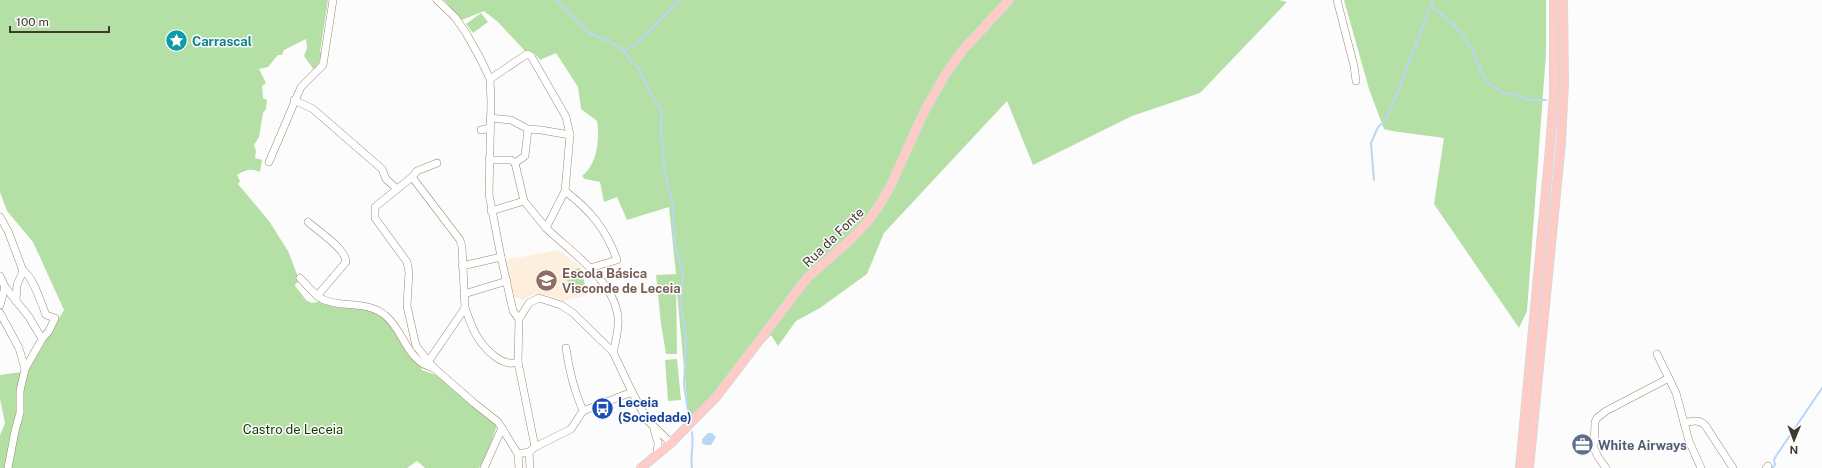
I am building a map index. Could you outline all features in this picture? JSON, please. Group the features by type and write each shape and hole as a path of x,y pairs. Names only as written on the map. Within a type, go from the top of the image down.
{"main road":[{"name":"Rua da Fonte","path":"641,468 671,443 726,386 807,278 851,239 873,214 891,185 924,112 941,81 962,50 1009,0"},
{"path":"1520,468 1554,93 1554,0"},
{"path":"1529,468 1560,143 1564,82 1564,0"}],"street":[{"path":"269,162 294,100 301,87 324,65 333,0"},
{"path":"437,0 454,17 466,33 490,79 489,194 491,211 513,311 519,319"},
{"path":"1338,0 1356,81"},
{"path":"490,79 527,54 531,56 566,117 570,135 565,192 546,228"},
{"path":"294,100 313,109 382,170 386,179 397,189"},
{"path":"490,118 511,120 528,129 570,135"},
{"path":"480,130 490,128"},
{"path":"515,163 525,156 528,129"},
{"path":"489,160 511,160 515,163 524,201 546,228 607,287 616,309 618,327 613,352"},
{"path":"437,163 417,171 412,177 375,207 374,212 378,224 407,262 408,317 416,346 434,368 474,403 494,418 518,454 519,468"},
{"path":"412,177 460,240 465,308 478,338 499,360 510,364 518,362"},
{"path":"565,192 584,206 603,227 617,260 590,269"},
{"path":"491,211 524,201"},
{"path":"0,217 8,230 23,271 26,272 34,285 46,315 55,318 49,332 42,339 25,369 20,391 20,413 8,468"},
{"path":"308,222 332,242 346,258 346,262 317,296"},
{"path":"462,266 501,257"},
{"path":"16,301 17,285 23,271"},
{"path":"0,276 4,287 29,317 42,339"},
{"path":"300,278 317,296 334,303 353,304 372,308 387,317 418,360 425,366 434,368"},
{"path":"464,294 507,281"},
{"path":"0,305 4,287"},
{"path":"530,468 532,449 518,362 519,319 529,303 539,298 561,305 573,312 613,352 644,415 653,427 671,443"},
{"path":"428,362 465,308"},
{"path":"0,313 19,348 25,369"},
{"path":"566,348 572,385 583,411"},
{"path":"1657,354 1676,394 1689,441 1701,468"},
{"path":"1606,468 1598,457 1594,448 1594,428 1597,418 1606,411 1669,378"},
{"path":"518,454 532,449 571,429 583,411 632,392"},
{"path":"1684,423 1694,420 1702,422 1733,468"},
{"path":"653,427 658,443 657,455"},
{"path":"484,468 502,428"}],"shaded area":[{"name":"Escola Básica Visconde de Leceia","path":"558,250 580,266 588,295 564,301 545,295 535,294 522,300 514,296 505,260"}],"green space":[{"name":"Castro de Leceia","path":"0,0 328,0 320,52 322,52 319,62 314,70 304,56 307,48 306,39 284,50 282,55 278,55 268,67 259,69 266,83 262,86 263,98 267,100 259,137 254,145 256,151 255,158 262,160 260,172 251,170 240,173 237,175 240,181 238,184 269,221 288,251 300,282 296,283 295,286 307,301 312,303 321,301 372,311 387,321 420,364 422,370 436,375 497,425 487,455 479,468 425,468 417,461 407,468 0,468 0,435 5,423 0,399 0,375 28,371 64,310 33,242 7,211 0,192"},
{"path":"444,0 1279,0 1287,2 1200,93 1132,116 1033,165 1007,101 884,233 867,274 820,308 796,321 778,346 771,335 689,422 676,282 677,354 666,354 656,275 676,274 669,207 627,220 617,197 604,202 600,182 585,179 582,176 587,171 594,159 598,143 597,121 581,109 578,87 556,53 540,60 535,54 525,51 498,22 484,11 462,20"},
{"path":"1344,0 1546,0 1546,53 1527,311 1519,328 1434,204 1444,138 1384,129 1369,89"},
{"path":"481,13 488,22 473,33 466,24"},
{"path":"580,268 587,291 572,295 565,273"},
{"path":"677,359 681,400 668,401 665,360"}],"water":[{"path":"708,433 712,433 716,437 711,445 705,445 702,443 702,439"}],"waterway":[{"path":"556,0 590,33 614,44 624,51 630,61 639,68 648,90 662,111 661,134 664,168 672,201 675,244 683,274 681,305 686,338 684,385 689,417"},
{"path":"624,51 638,43 679,0"},
{"path":"1374,180 1371,143 1378,127 1385,121 1392,106 1433,0"},
{"path":"1431,6 1452,23 1461,33 1473,51 1484,78 1493,87 1503,93 1512,94 1529,100 1546,100"},
{"path":"1772,468 1775,465 1774,460 1776,456 1822,388"},
{"path":"692,432 692,468"}],"place":[{"name":"Carrascal","path":"177,41"},
{"name":"Escola Básica Visconde de Leceia","path":"547,280"},
{"name":"Leceia (Sociedade)","path":"603,409"},
{"name":"White Airways","path":"1582,445"}]}
